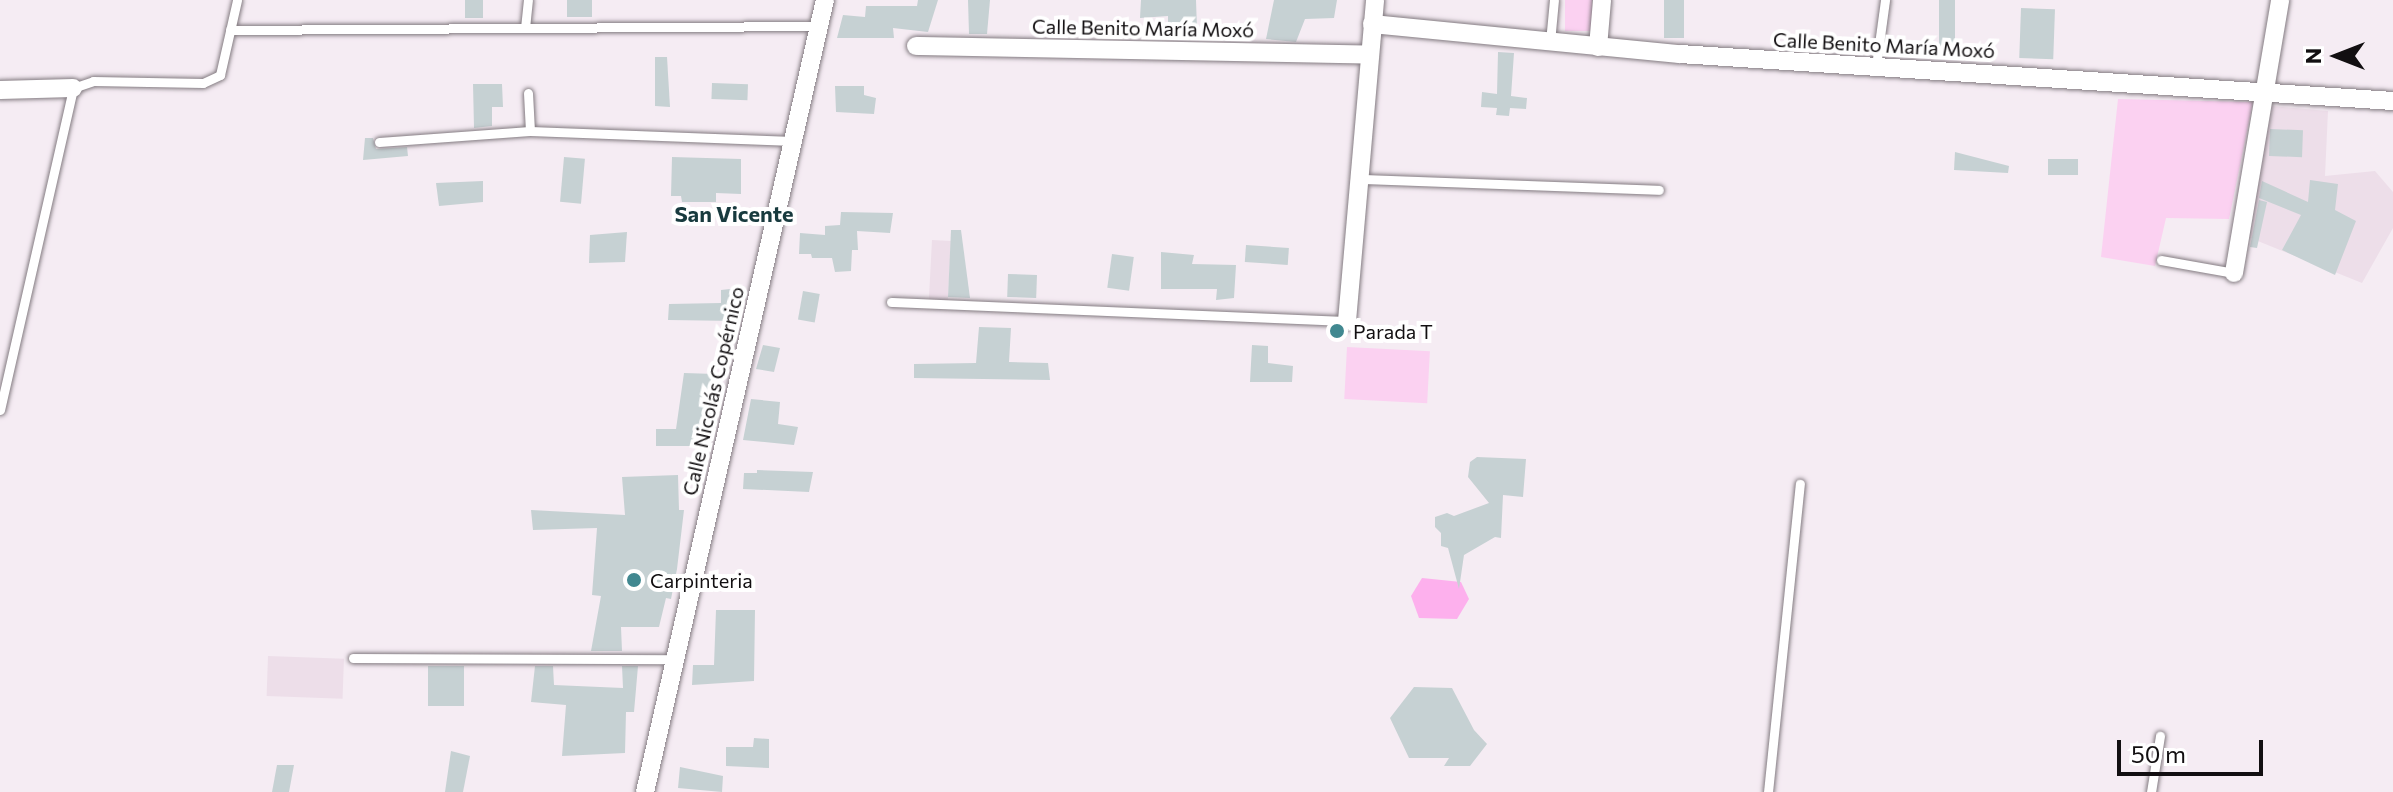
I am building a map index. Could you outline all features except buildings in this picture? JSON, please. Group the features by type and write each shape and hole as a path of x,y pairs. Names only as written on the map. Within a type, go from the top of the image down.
{"street":[{"name":"Calle Nicolás Copérnico","path":"645,792 825,0"},
{"path":"1347,321 1375,0"},
{"path":"1598,47 1602,0"},
{"path":"2234,273 2280,0"},
{"name":"Calle Benito María Moxó","path":"1372,24 1598,47 2266,89 2393,101"},
{"name":"Calle Benito María Moxó","path":"916,46 1369,55"},
{"path":"0,90 73,88"}],"lane":[{"path":"0,410 73,88 93,81 203,83 220,75 237,0"},
{"path":"525,28 528,0"},
{"path":"1550,42 1554,0"},
{"path":"1876,66 1885,0"},
{"path":"230,30 819,26"},
{"path":"528,93 530,131"},
{"path":"379,142 530,131 793,141"},
{"path":"1361,179 1659,190"},
{"path":"2161,260 2234,273"},
{"path":"891,302 1347,321"},
{"path":"1768,792 1800,484"},
{"path":"353,658 674,659"},
{"path":"2151,792 2160,736"}],"shaded area":[{"path":"1565,0 1592,0 1592,31 1565,31"},
{"path":"2118,99 2253,102 2229,219 2166,218 2155,266 2101,257"},
{"path":"2272,106 2328,111 2325,176 2375,171 2393,192 2393,228 2362,283 2248,237"},
{"path":"932,240 951,241 948,303 929,302"},
{"path":"1347,347 1430,351 1427,403 1344,399"},
{"path":"1422,578 1461,582 1469,599 1457,619 1419,618 1411,596"},
{"path":"268,656 344,659 343,699 267,696"}],"place":[{"name":"Parada T","path":"1337,331"},
{"name":"Carpinteria","path":"634,580"}],"district":[{"name":"San Vicente","path":"734,214"}]}
